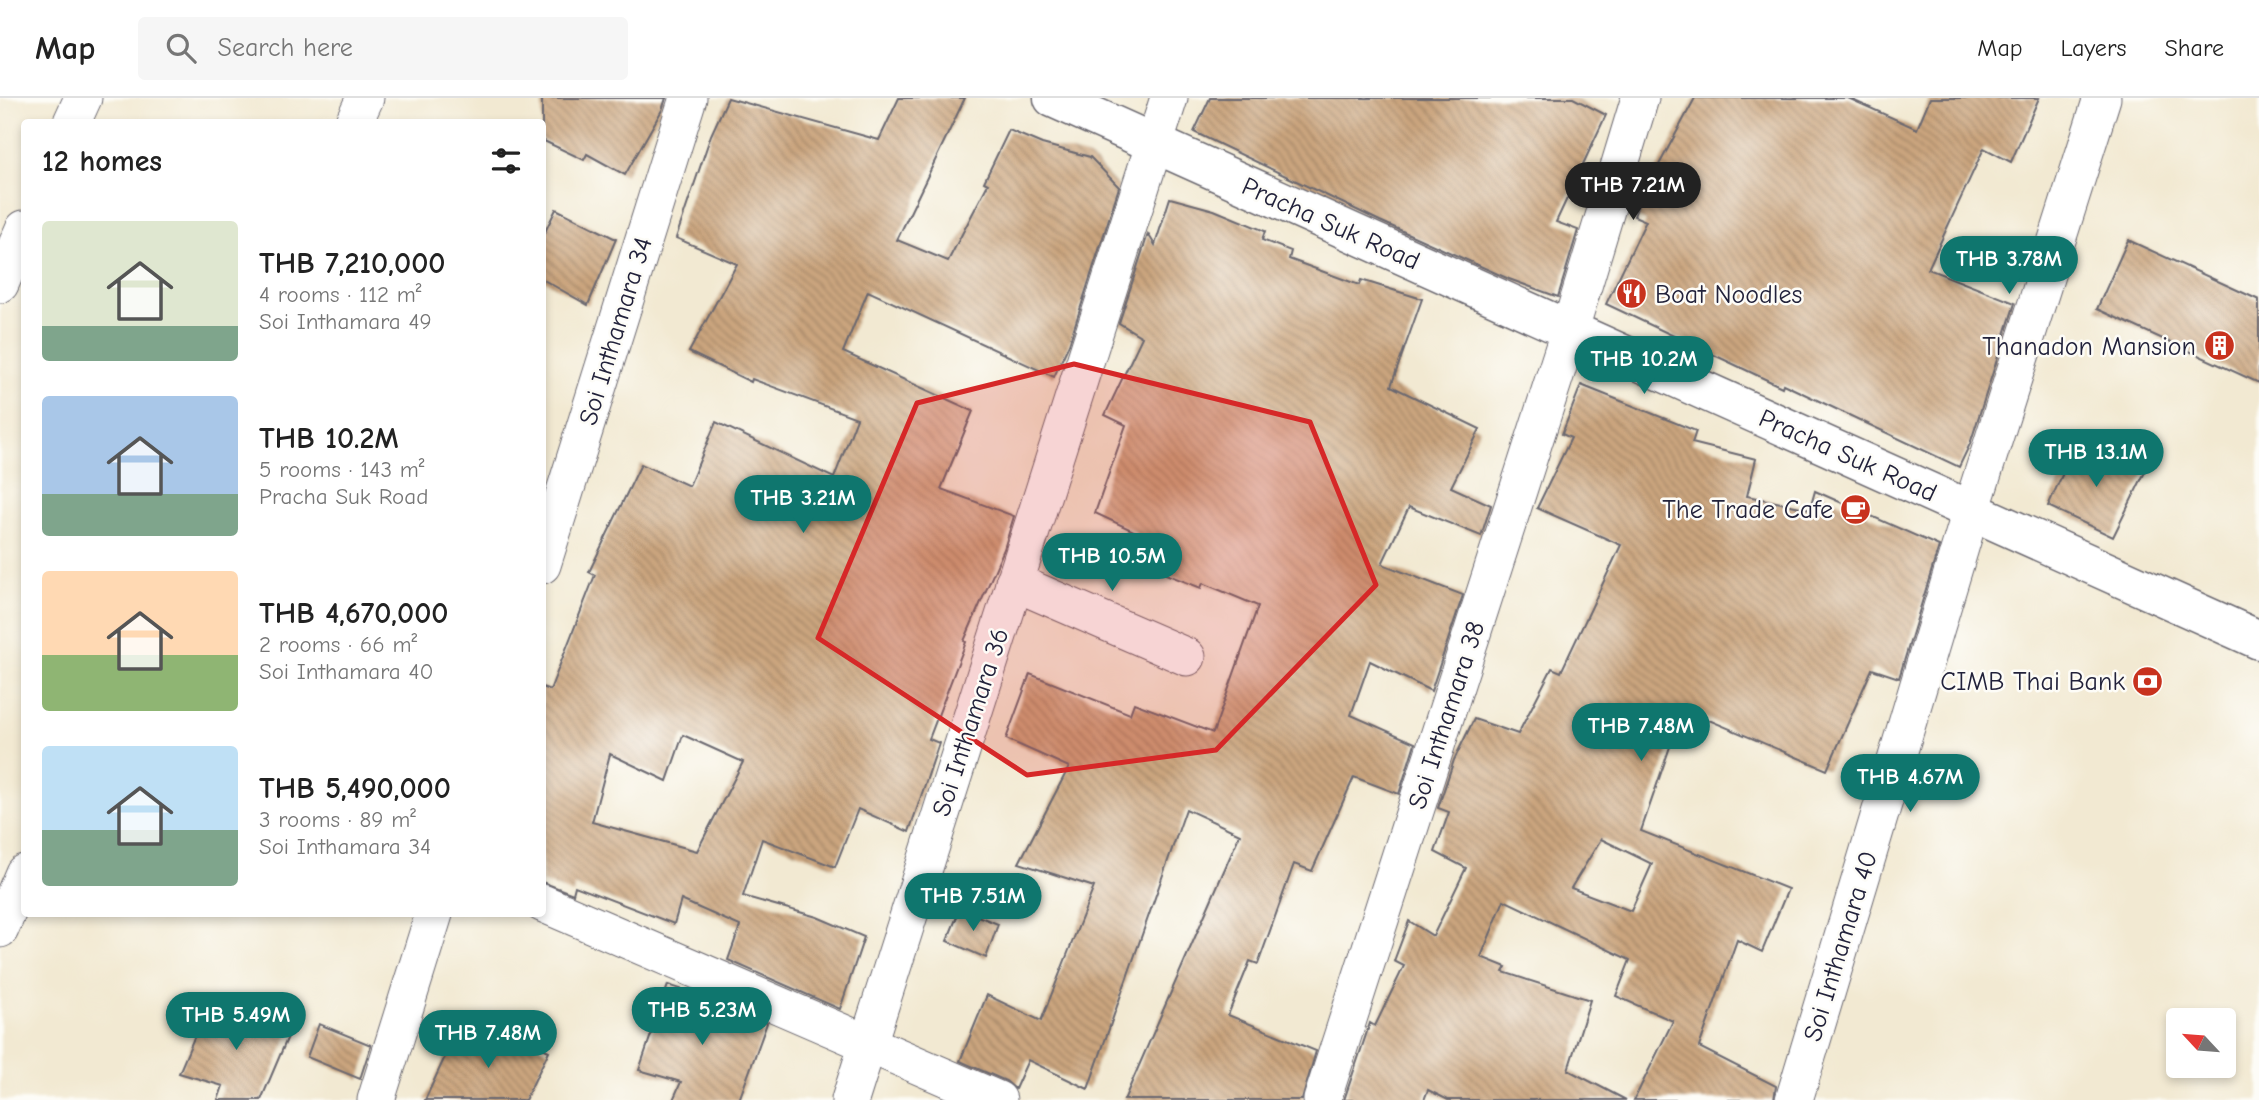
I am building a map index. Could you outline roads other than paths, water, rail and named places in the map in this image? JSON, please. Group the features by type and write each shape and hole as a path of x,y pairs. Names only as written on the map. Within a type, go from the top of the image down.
{"street":[{"path":"73,119 83,98"},
{"path":"355,119 365,98"},
{"name":"Soi Inthamara 34","path":"546,552 688,98"},
{"name":"Pracha Suk Road","path":"1054,98 2259,640"},
{"name":"Soi Inthamara 36","path":"850,1100 1169,98"},
{"name":"Soi Inthamara 38","path":"1322,1100 1570,329 1640,98"},
{"name":"Soi Inthamara 40","path":"1794,1100 1971,511 2102,98"},
{"path":"0,284 21,236"},
{"path":"1014,582 1188,657"},
{"path":"0,929 21,880"},
{"path":"546,905 998,1100"},
{"path":"376,1100 433,917"}],"place":[{"name":"Boat Noodles","path":"1632,294"},
{"name":"Thanadon Mansion","path":"2219,346"},
{"name":"The Trade Cafe","path":"1856,509"},
{"name":"CIMB Thai Bank","path":"2148,681"}]}
